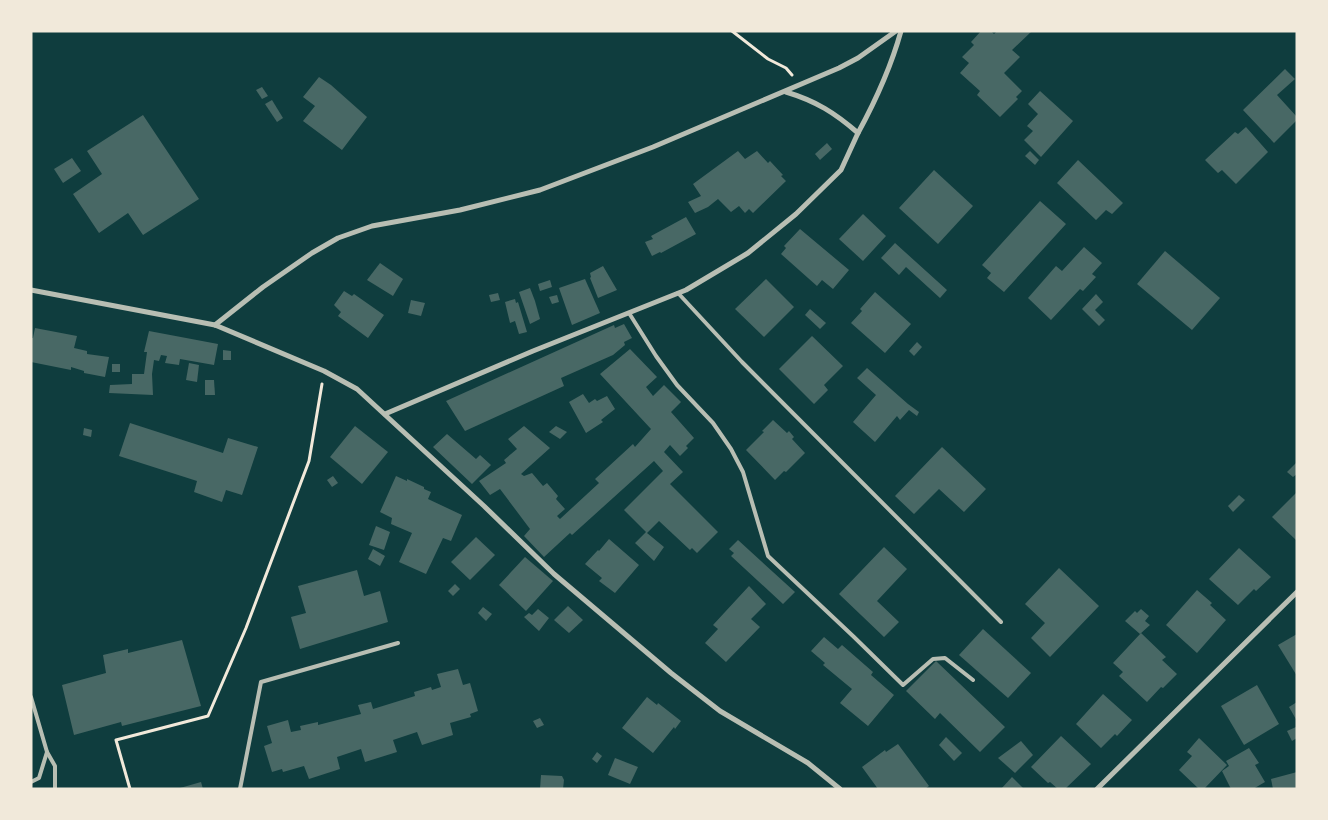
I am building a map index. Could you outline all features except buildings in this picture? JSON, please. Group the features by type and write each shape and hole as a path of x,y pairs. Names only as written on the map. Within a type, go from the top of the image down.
{"street":[{"path":"215,325 262,287 338,238 372,226 460,210 540,190 653,147 786,92 858,58 896,31"},
{"path":"385,414 686,290 748,253 796,214 840,170 879,92 894,57 901,31"},
{"path":"786,92 805,97 840,118 858,133"},
{"path":"31,290 215,325 324,371 358,389 554,574 671,673 720,711 808,763 840,789"},
{"path":"1097,789 1297,592"}],"lane":[{"path":"678,293 749,369 1001,622"},
{"path":"629,313 677,385 713,423 731,449 744,472 768,556 903,685 933,659 945,658 973,680"},
{"path":"240,789 261,682 398,643"},
{"path":"31,697 47,752 55,766 55,789"},
{"path":"31,782 39,778 47,752"}],"path":[{"path":"732,31 768,59 786,68 800,85"},
{"path":"130,789 116,740 208,716 246,628 309,461 324,371"}]}
